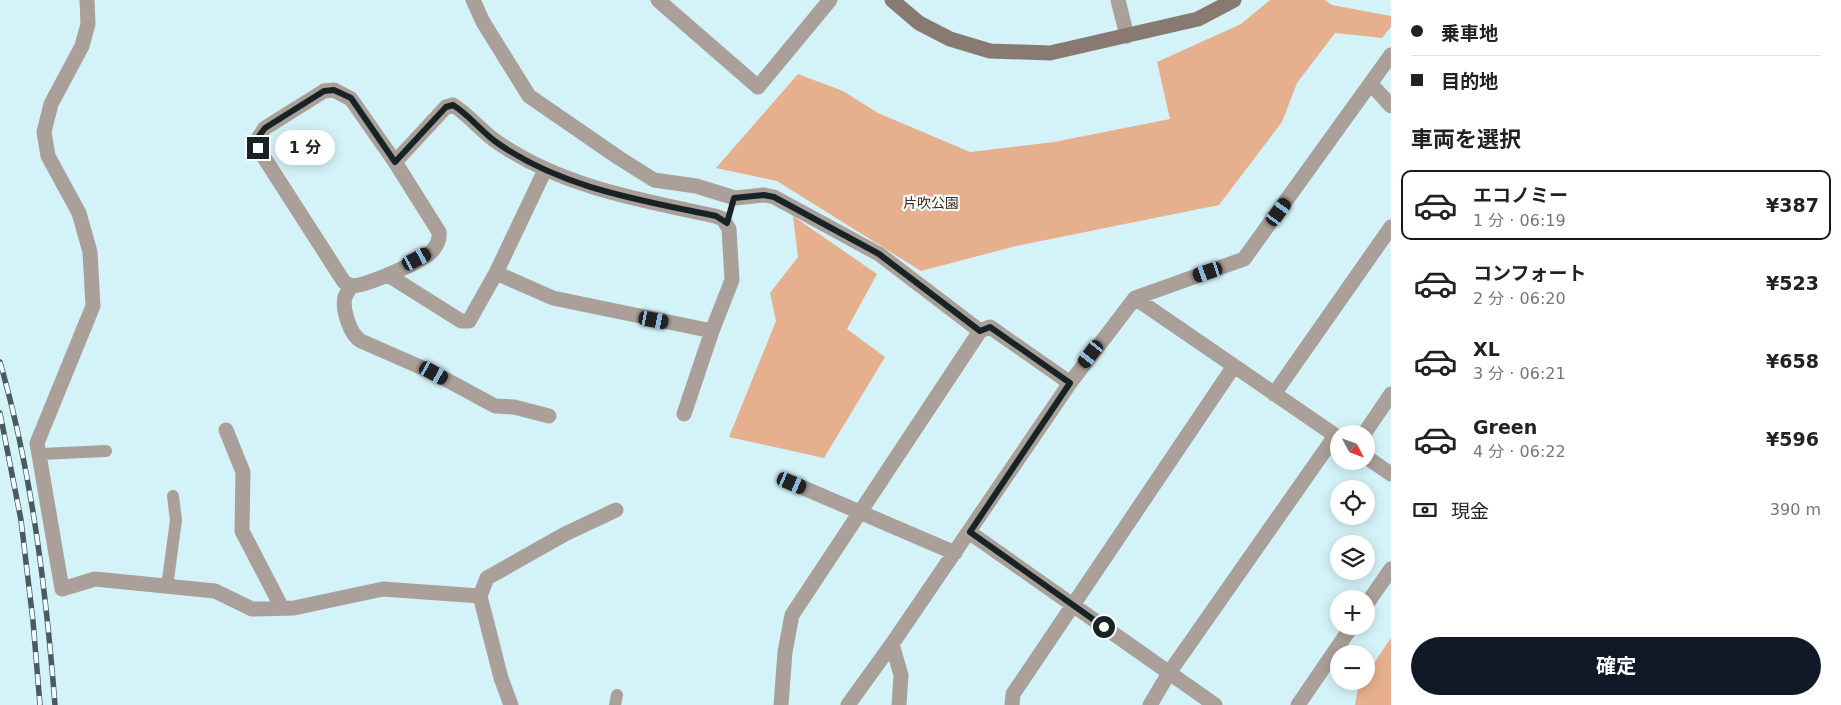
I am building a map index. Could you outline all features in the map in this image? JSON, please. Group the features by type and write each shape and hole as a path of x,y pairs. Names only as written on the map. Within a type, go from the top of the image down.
{"street":[{"path":"87,0 88,24 82,46 51,104 44,132 48,156 79,213 90,252 93,306 37,443 62,589 95,579 215,591 252,608 294,608 383,589 480,596"},
{"path":"473,0 483,22 529,96 654,180 696,186 734,198 764,195 774,197 879,254 980,331"},
{"path":"658,0 758,87 830,0"},
{"path":"892,0 919,22 950,39 990,52 1050,53 1198,19 1234,0"},
{"path":"1118,0 1127,36"},
{"path":"848,705 970,532 1070,383 1135,298 1244,259 1391,55"},
{"path":"1370,84 1391,106"},
{"path":"334,90 351,98 395,162 439,232 440,236 432,252 388,274 360,286 351,286 344,282 258,148 256,140 265,128 324,91 334,90"},
{"path":"395,162 446,107 453,105 496,142 545,170 612,195 716,216 727,223"},
{"path":"388,274 465,322 472,318 496,273 545,170"},
{"path":"684,414 712,330 732,280 727,223 734,198"},
{"path":"1274,394 1391,227"},
{"path":"496,273 553,298 712,330"},
{"path":"351,286 345,298 346,310 358,340 434,373 495,406 514,407 549,416"},
{"path":"1135,298 1330,432"},
{"path":"780,705 785,652 792,615 980,331 990,327 1070,383"},
{"path":"1012,705 1013,694 1234,366"},
{"path":"1370,425 1391,394"},
{"path":"226,430 243,472 242,531 282,608"},
{"path":"1150,705 1169,673 1330,447"},
{"path":"1375,463 1391,474"},
{"path":"792,483 955,553"},
{"path":"514,704 501,678 480,596 487,578 565,534 616,510"},
{"path":"970,532 1215,705"},
{"path":"1375,592 1391,569"},
{"path":"1298,705 1346,635"},
{"path":"892,644 901,674 899,705"}],"lane":[{"path":"40,454 106,451"},
{"path":"167,587 176,520 172,496"}],"green space":[{"name":"片吹公園","path":"1270,0 1325,0 1332,5 1391,16 1391,27 1382,38 1335,33 1297,83 1282,122 1219,205 1016,246 921,271 777,181 716,168 798,74 843,91 878,113 970,152 1054,142 1170,119 1157,62 1241,24"},
{"path":"793,216 877,274 847,329 885,357 824,458 729,437 776,321 770,293 798,257"},
{"path":"1391,638 1391,705 1355,705 1358,690 1375,690 1375,662"}],"railway":[{"path":"0,362 21,446 36,532 47,618 55,705"},
{"path":"0,413 21,520 33,621 40,705"}],"route":[{"path":"258,148 256,140 265,128 324,91 334,90 351,98 395,162 446,107 453,105 496,142 545,170 612,195 716,216 727,223 734,198 764,195 774,197 879,254 980,331 990,327 1070,383 970,532 1104,627"}]}
